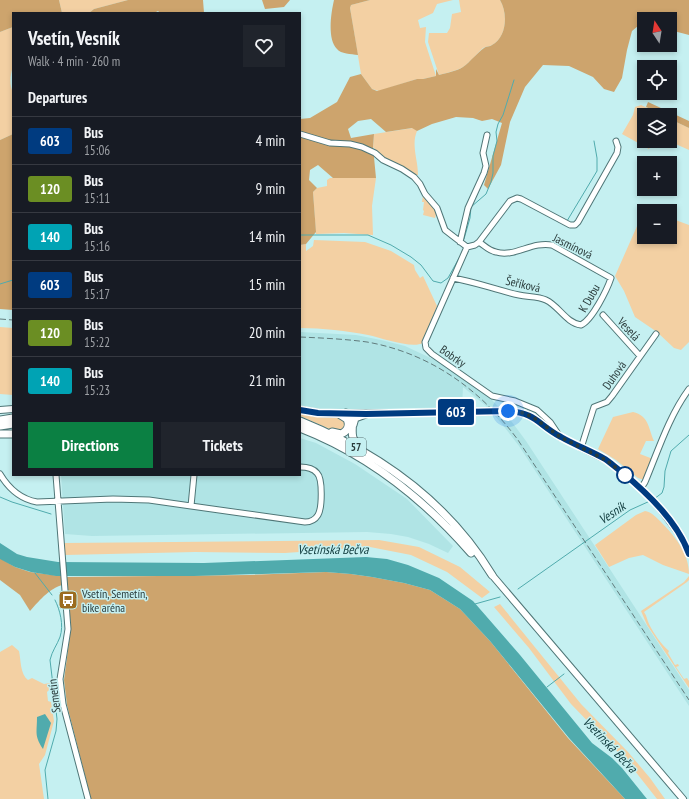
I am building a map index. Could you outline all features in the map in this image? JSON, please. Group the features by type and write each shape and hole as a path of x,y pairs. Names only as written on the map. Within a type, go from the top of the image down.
{"highway":[{"path":"348,417 356,418 366,414"},
{"path":"301,421 316,424 339,434 348,429 348,417"},
{"path":"348,417 352,436 355,442 385,462 407,480"},
{"path":"0,420 12,418"},
{"name":"57","path":"301,421 352,445 407,480 428,497 442,512 481,558 492,574"},
{"path":"0,426 12,424"},
{"name":"57","path":"301,429 310,432 349,451 402,486 433,512 492,574"},
{"path":"0,434 12,434"}],"main road":[{"path":"0,410 12,409"},
{"path":"301,410 348,417"},
{"name":"57","path":"492,574 683,799"}],"street":[{"path":"301,134 330,143 350,144 362,147 408,173 420,184 425,194 437,208 446,230 466,247 480,242 510,201 517,198 570,225 575,225 617,153 618,147 616,141"},
{"path":"460,242 468,208 486,166 483,154 487,135"},
{"name":"Jasmínová","path":"480,242 490,250 500,253 514,251 534,244 542,243 552,245 611,278"},
{"name":"Bobrky","path":"466,247 425,342 426,348 437,358 492,396 515,401 537,410 550,422 560,437"},
{"name":"Šeříková","path":"453,278 472,281 519,295 549,301 573,323 581,326"},
{"name":"K Dubu","path":"581,326 589,320 611,278"},
{"name":"Veselá","path":"603,315 640,356"},
{"name":"Duhová","path":"582,448 594,407 607,402 656,334"},
{"path":"641,488 645,482 668,426 683,396 689,389"},
{"name":"Bobrky","path":"348,417 366,414 508,411 527,414 560,437 606,460 641,488 681,537 689,554"},
{"path":"0,474 8,486 22,498 37,502 113,499 149,500 310,522 315,520 320,510 321,482 317,472 313,469 301,467"},
{"name":"Semetín","path":"56,476 68,630 60,679 63,704 88,799"},
{"path":"191,506 194,476"}],"shaded area":[{"path":"0,0 59,0 62,12 12,12 12,27 0,32"},
{"path":"59,0 128,0 94,9 90,12 62,12"},
{"path":"128,0 203,0 204,12 90,12 94,9"},
{"path":"262,0 290,0 284,7 265,9"},
{"path":"334,0 370,0 351,5 350,8 358,55 341,52 334,45 331,26"},
{"path":"370,0 453,0 437,4 433,13 418,20 420,28 426,27 425,42 436,76 417,79 379,91 372,89 361,74 350,8 351,5"},
{"path":"459,0 500,0 503,5 505,24 501,36 491,46 483,48 463,67 439,75 428,42 429,33 447,33 450,28 452,14 461,12"},
{"path":"500,0 689,0 689,35 677,32 677,12 637,12 637,27 632,31 622,78 614,92 604,89 593,77 569,66 543,65 525,87 510,122 501,165 488,189 484,185 502,123 492,119 482,121 473,118 456,117 432,124 417,131 412,128 386,132 371,119 358,121 348,129 351,138 374,134 373,147 376,178 333,178 318,165 310,170 309,180 317,188 313,192 316,232 306,244 301,245 301,119 310,118 337,102 350,77 361,74 372,89 377,91 417,79 436,76 436,69 439,75 455,71 463,67 481,50 485,47 491,46 501,36 505,24 504,11"},
{"path":"12,27 12,70 10,80 12,89 12,134 0,140 0,32"},
{"path":"648,102 661,108 648,108 646,107"},
{"path":"641,105 648,108 637,108 637,142 622,134 633,115 635,107"},
{"path":"677,115 689,121 689,128 677,122"},
{"path":"677,122 689,128 689,150 677,145"},
{"path":"413,128 417,131 415,136 415,147 418,175 383,158 373,147 374,134"},
{"path":"12,134 12,310 0,309 0,140"},
{"path":"330,178 376,178 372,206 373,235 344,233 316,234 313,192 317,188 327,186 327,180"},
{"path":"423,195 437,211 435,218 423,215"},
{"path":"677,221 689,225 689,342 681,350 674,348 657,332 635,317 624,291 615,276 637,226 637,244 677,244"},
{"path":"314,240 365,242 391,251 414,265 420,278 423,276 437,306 423,343 412,345 352,332 301,328 301,245 306,244 306,251 313,246"},
{"path":"0,327 12,328 12,395 0,394"},
{"path":"301,332 356,335 405,346 437,361 478,388 509,418 526,441 689,690 689,706 519,446 485,405 463,387 462,407 320,410 301,406"},
{"path":"633,412 645,419 654,441 646,441 640,454 653,459 644,480 638,478 616,460 598,449 613,417"},
{"path":"301,413 340,416 347,424 343,431 334,431 301,416"},
{"path":"301,438 316,443 355,464 407,499 453,546 448,553 429,544 408,537 367,532 92,536 65,534 61,476 301,476"},
{"path":"645,511 656,517 680,545 684,552 689,574 663,565 643,555 629,558 609,567 595,545 636,515"},
{"path":"379,540 419,547 460,567 490,592 482,598 447,572 411,555 370,547 285,553 195,552 65,555 64,543"},
{"path":"0,543 17,554 58,562 204,563 366,557 387,559 408,565 439,578 473,601 520,655 592,743 612,758 622,768 647,799 625,799 569,738 490,641 460,609 430,590 372,577 326,572 194,576 56,576 31,572 15,567 0,559"},
{"path":"0,558 15,567 30,572 67,577 250,575 326,572 372,577 430,590 460,609 490,641 568,738 625,799 91,799 67,705 64,680 71,627 67,584 61,585 51,591 30,611 20,595 0,580"},
{"path":"689,576 689,580 687,582 644,612 655,635 669,651 668,653 675,665 678,664 679,666 676,667 684,679 687,678 689,681 689,688 647,625 641,611 684,582"},
{"path":"500,604 581,704 628,752 650,778 665,799 657,799 631,766 571,704 529,648 494,607"},
{"path":"12,645 19,651 22,671 28,680 32,678 44,684 50,683 51,688 47,692 48,701 51,702 54,721 45,755 39,764 44,799 0,799 0,652"},
{"path":"45,714 51,723 43,749 37,737 37,717"}],"waterway":[{"path":"464,239 470,218 471,207 486,194 491,182 493,173 493,156 497,141 496,132 514,80"},
{"path":"567,221 597,171 597,158 594,141"},
{"path":"484,239 498,221"},
{"path":"301,235 368,235 391,245 411,257 421,265 433,281 441,283 448,278 463,251"},
{"path":"0,284 12,280"},
{"name":"Vesník","path":"654,499 662,493 665,471 671,451 689,435"},
{"path":"0,497 51,514"},
{"name":"Vesník","path":"518,589 630,510 650,501"},
{"path":"35,573 52,595"},
{"name":"Vesník","path":"475,604 500,597"},
{"path":"48,799 45,770 56,731 57,719 50,660 60,637 62,628 60,613 55,600"},
{"path":"547,687 564,674"}],"railway":[{"path":"0,319 12,320"},
{"path":"301,337 342,339 390,347 412,355 452,376 488,405 518,440 689,700"}],"bus line":[{"name":"603","path":"301,410 328,414 508,411 527,414 560,437 606,460 641,488 676,530 689,554"}],"place":[{"name":"Vsetín, Semetín, bike aréna","path":"68,600"}],"route":[{"path":"508,411 520,412 533,417 560,437 606,460 629,478 625,475"}],"water label":[{"name":"Vsetínská Bečva","path":"333,549"},
{"name":"Vsetínská Bečva","path":"610,745"}]}
